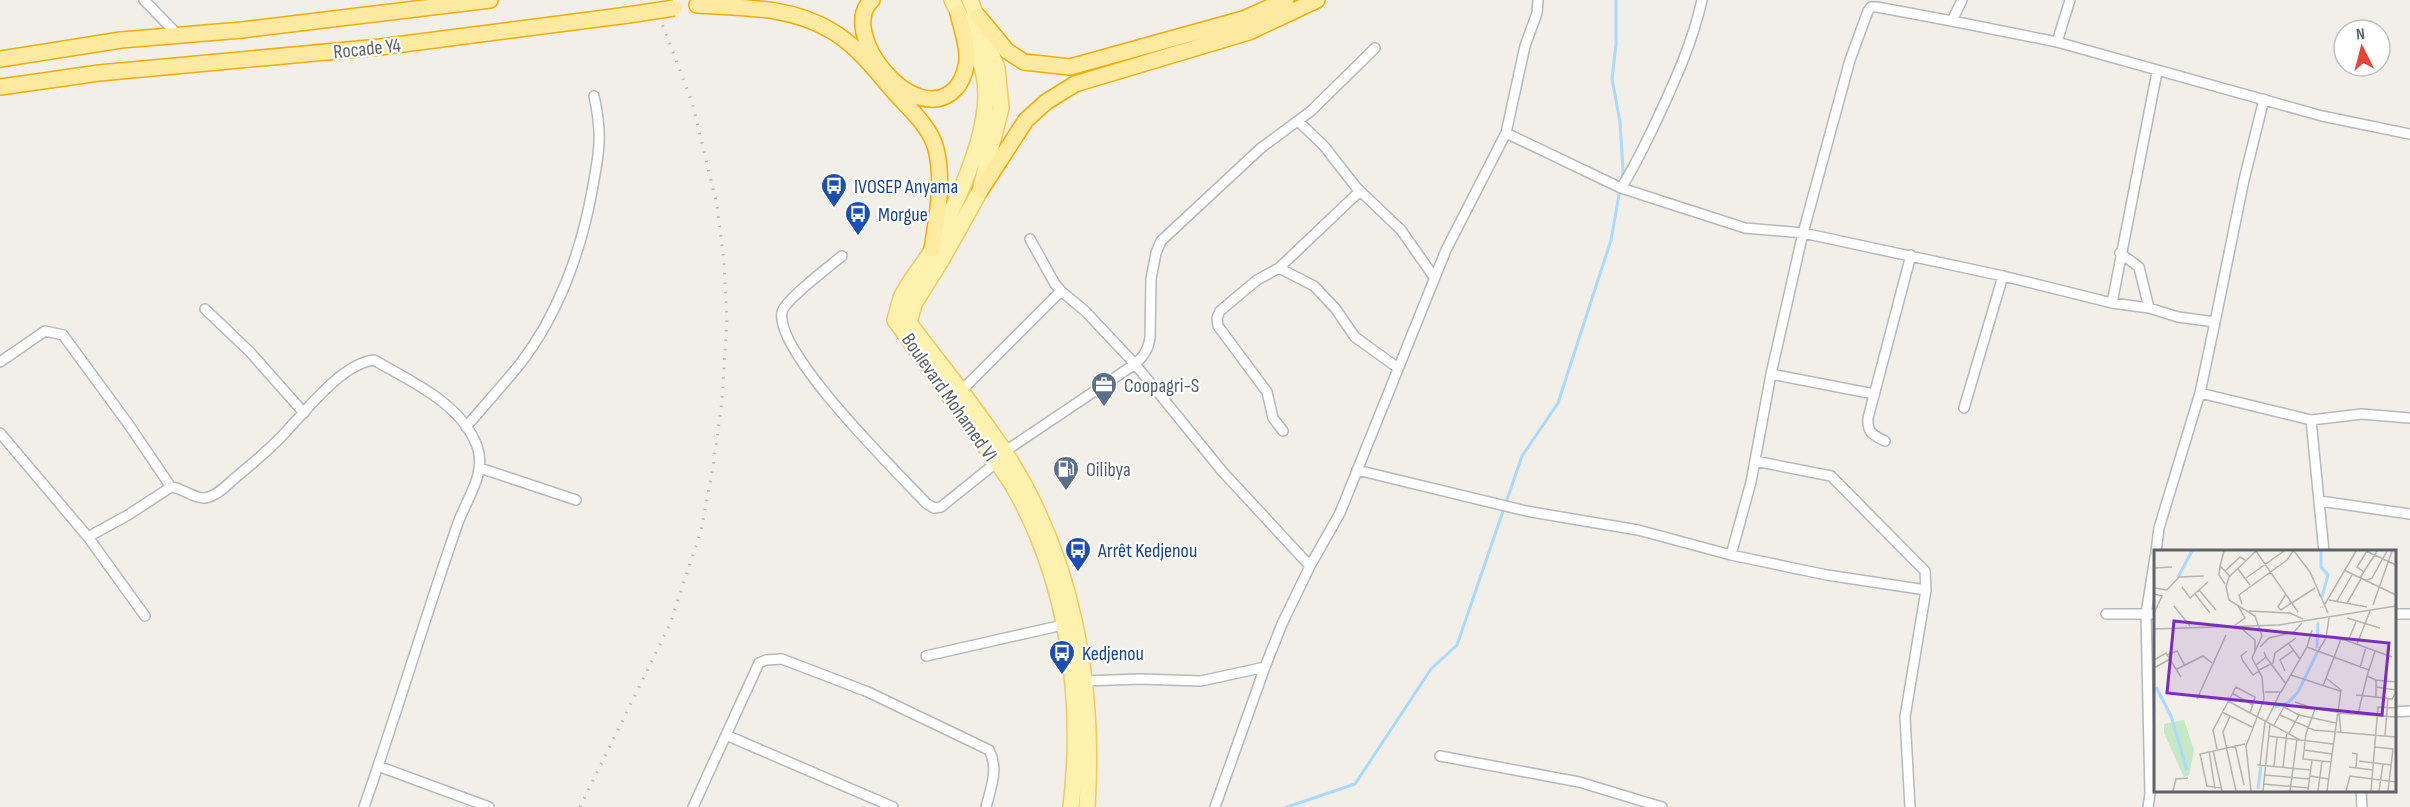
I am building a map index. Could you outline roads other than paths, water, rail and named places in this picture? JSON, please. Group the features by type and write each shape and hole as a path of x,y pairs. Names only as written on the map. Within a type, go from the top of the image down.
{"highway":[{"name":"Rocade Y4","path":"0,59 121,40 180,37 490,0"},
{"name":"Rocade Y4","path":"0,87 99,73 380,47 732,0"},
{"path":"872,0 868,3 864,19 867,45 876,62 897,84 917,98 937,99 952,92 961,82 968,55 955,6"},
{"path":"978,16 1007,51 1024,62 1070,67 1243,18 1286,0"},
{"path":"980,192 1026,120 1046,102 1075,84 1249,32 1317,0"},
{"path":"697,5 765,9 796,15 831,30 861,54 920,122 936,148 939,184 932,249"}],"main road":[{"name":"Boulevard Mohamed VI","path":"970,1 978,16 997,68 1001,108 980,192 914,304 909,323 960,391 1000,457 1033,526 1053,584 1072,670 1076,710 1076,758 1071,807"},
{"name":"Boulevard Mohamed VI","path":"955,6 976,51 985,77 985,100 978,149 961,192 932,249 902,297 895,320 1000,457 1041,517 1054,549 1076,627 1085,681 1090,759 1087,807"}],"street":[{"path":"144,0 180,37"},
{"path":"1215,807 1282,624 1310,566 1340,513 1434,277 1506,133 1525,46 1537,13 1538,0"},
{"path":"1621,188 1637,164 1673,87 1686,55 1702,0"},
{"path":"1952,21 1962,0"},
{"path":"2057,42 2070,0"},
{"path":"1731,555 1751,482 1771,374 1803,233 1850,60 1871,7 2057,42 2157,72 2322,116 2410,134"},
{"path":"842,256 789,301 782,310 782,318 791,343 807,369 843,415 927,504 934,508 941,507 1000,457 1136,364 1148,349 1153,268 1161,241 1261,148 1298,121 1375,48"},
{"path":"2112,303 2157,72"},
{"path":"466,427 521,362 555,308 585,231 600,147 600,123 594,96"},
{"path":"2156,550 2159,528 2200,393 2244,180 2264,99"},
{"path":"1298,121 1313,134 1360,191 1401,230 1434,277"},
{"path":"1506,133 1621,188 1744,228 1803,233 1911,255 2112,303 2215,322"},
{"path":"1283,431 1273,418 1267,392 1218,326 1217,318 1220,311 1257,280 1279,267 1360,191"},
{"path":"1030,239 1055,284 1136,364 1222,471 1310,566"},
{"path":"2120,253 2139,267 2149,308"},
{"path":"1885,441 1871,434 1868,428 1874,394 1911,255"},
{"path":"1279,267 1314,286 1335,308 1355,338 1398,368"},
{"path":"1964,408 2003,276"},
{"path":"960,391 1061,291"},
{"path":"205,309 250,352 304,413"},
{"path":"0,362 45,331 63,335 171,487"},
{"path":"88,537 171,487 177,487 200,498 213,496 260,458 329,386 357,364 374,360 445,404 466,427 477,445 479,475 465,505 426,614 364,807"},
{"path":"1771,374 1874,394"},
{"path":"2200,393 2311,420 2362,414 2410,418"},
{"path":"2311,420 2324,550"},
{"path":"0,433 88,537 145,616"},
{"path":"1755,461 1831,476 1922,567 1927,577 1905,717 1910,807"},
{"path":"480,468 576,500"},
{"path":"1357,470 1527,511 1638,530 1731,555 1827,575 1926,590"},
{"path":"2320,501 2410,514"},
{"path":"2148,807 2151,614 2154,570"},
{"path":"2106,614 2151,614"},
{"path":"926,656 1063,626"},
{"path":"693,807 759,663 782,659 868,692 989,750 994,760 994,774 986,807"},
{"path":"1085,681 1140,679 1201,681 1265,667"},
{"path":"2395,712 2410,711"},
{"path":"726,735 893,807"},
{"path":"1440,756 1580,782 1662,807"},
{"path":"378,766 489,807"},
{"path":"2361,792 2362,807"}],"waterway":[{"path":"1616,0 1616,44 1612,79 1620,122 1622,180"},
{"path":"1287,807 1355,784 1431,669 1457,645 1522,456 1558,403 1611,240 1620,189"}],"railway":[{"path":"580,807 670,624 701,531 722,401 727,319 724,262 717,205 692,102 653,0"}],"place":[{"name":"IVOSEP Anyama","path":"834,209"},
{"name":"Morgue","path":"858,237"},
{"name":"Coopagri-S","path":"1104,408"},
{"name":"Oilibya","path":"1066,492"},
{"name":"Arrêt Kedjenou","path":"1078,573"},
{"name":"Kedjenou","path":"1062,676"}]}
